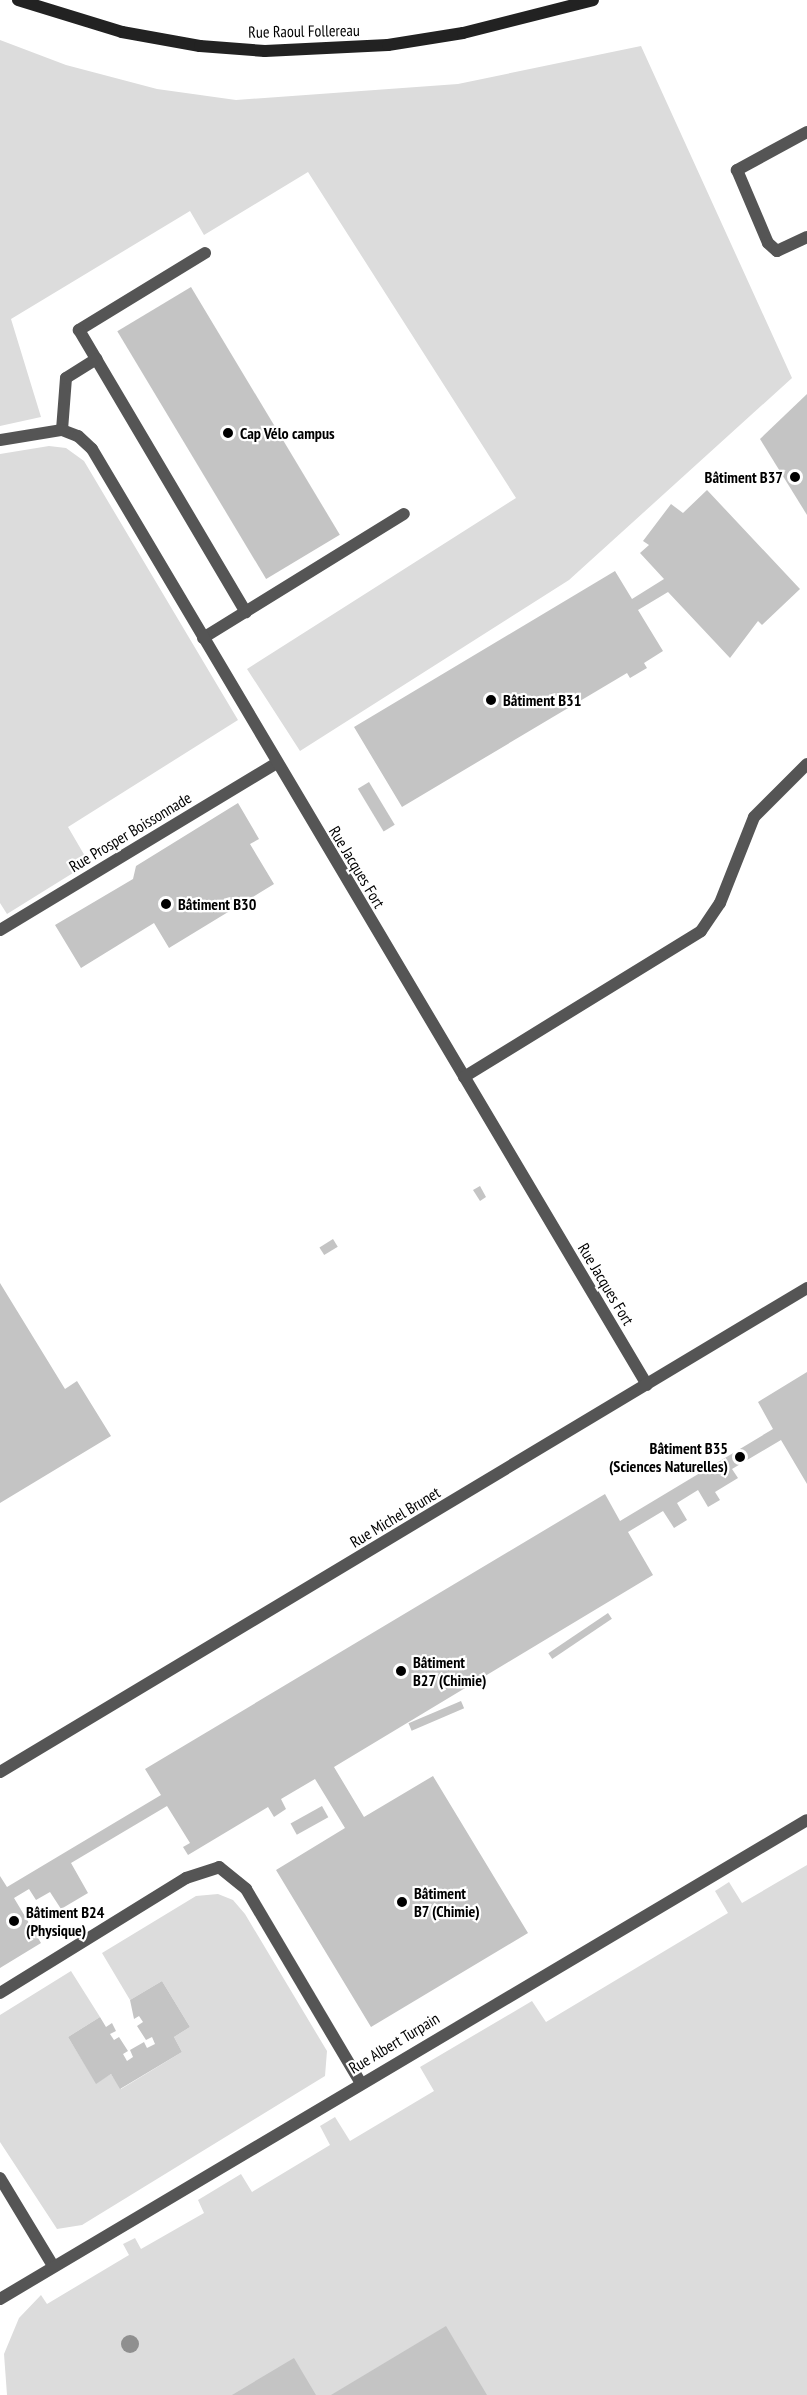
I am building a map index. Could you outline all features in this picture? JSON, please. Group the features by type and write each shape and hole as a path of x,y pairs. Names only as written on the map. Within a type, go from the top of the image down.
{"street":[{"name":"Rue Raoul Follereau","path":"18,0 122,32 200,46 266,51 388,45 463,33 593,0"},
{"path":"807,132 737,170 768,243 777,251 807,237"},
{"path":"205,253 80,330 246,612"},
{"path":"0,440 62,430 66,378 96,359"},
{"name":"Rue Jacques Fort","path":"62,430 78,436 92,449 647,1385"},
{"path":"203,638 404,514"},
{"name":"Rue Prosper Boissonnade","path":"0,930 277,763"},
{"path":"464,1077 701,931 720,903 754,817 807,764"},
{"name":"Rue Michel Brunet","path":"0,1772 807,1288"},
{"name":"Rue Albert Turpain","path":"0,2300 360,2082 807,1820"},
{"path":"0,1994 186,1878 219,1868 246,1888 360,2082"},
{"path":"0,2178 53,2266"}],"shaded area":[{"path":"0,40 66,65 157,89 236,100 458,84 641,46 792,378 569,580 300,751 247,669 516,498 308,172 204,235 190,211 11,319 41,417 0,426"},
{"path":"49,446 66,448 84,461 238,720 68,827 89,863 7,914 0,903 0,454"},
{"path":"807,1865 807,2395 7,2395 4,2354 19,2318 41,2295 47,2304 129,2255 123,2244 135,2238 141,2249 204,2213 198,2200 241,2174 252,2192 330,2145 320,2126 335,2117 350,2141 434,2091 420,2067 532,2001 546,2022 728,1913 715,1891 729,1882 742,1903"},
{"path":"218,1894 233,1900 245,1914 327,2051 325,2076 82,2225 57,2229 0,2142 0,2015 71,1971 100,2017 68,2037 96,2083 111,2074 121,2089 182,2052 174,2037 190,2027 162,1981 130,2000 102,1953 196,1896"}],"building":[{"name":"Cap Vélo campus","path":"191,287 340,535 266,579 117,331"},
{"name":"Bâtiment B37","path":"807,394 807,515 760,439"},
{"name":"Bâtiment B31","path":"707,490 800,589 762,625 758,621 730,658 668,592 638,610 663,651 644,663 647,668 630,678 627,673 402,807 354,727 615,571 632,599 664,579 640,553 649,545 643,541 671,504 683,513"},
{"path":"369,782 395,825 384,832 358,789"},
{"name":"Bâtiment B30","path":"238,803 259,839 250,844 274,884 169,948 154,923 81,968 55,925 133,879 136,866"},
{"path":"480,1186 486,1197 480,1201 473,1190"},
{"path":"333,1239 338,1247 324,1255 319,1247"},
{"path":"0,1283 65,1389 77,1381 111,1436 0,1503"},
{"path":"807,1372 807,1484 781,1440 732,1469 738,1478 715,1492 720,1500 708,1507 698,1490 677,1503 687,1520 674,1528 663,1511 628,1532 653,1575 334,1767 364,1817 433,1776 528,1933 371,2027 276,1870 345,1828 315,1779 281,1799 286,1809 274,1817 268,1807 188,1855 183,1847 190,1843 167,1806 71,1863 88,1893 61,1909 50,1892 36,1900 29,1889 14,1898 41,1943 0,1968 0,1876 7,1887 161,1795 145,1769 605,1494 620,1521 773,1429 758,1402"},
{"path":"608,1613 612,1619 552,1659 548,1653"},
{"path":"461,1701 464,1708 412,1731 409,1723"},
{"path":"322,1806 328,1817 297,1835 291,1823"},
{"path":"162,1981 190,2027 174,2037 182,2052 120,2089 111,2074 96,2084 68,2037 100,2017 106,2027 112,2023 116,2031 110,2034 114,2040 119,2037 128,2051 123,2054 127,2061 133,2057 130,2050 144,2042 147,2048 155,2044 152,2037 146,2040 137,2026 143,2022 139,2016 134,2019 130,2000"},
{"path":"446,2326 487,2395 331,2395"},
{"path":"294,2358 316,2395 232,2395"}],"place":[{"name":"Cap Vélo campus","path":"228,433"},
{"name":"Bâtiment B37","path":"795,477"},
{"name":"Bâtiment B31","path":"491,700"},
{"name":"Bâtiment B30","path":"166,904"},
{"name":"Bâtiment B35 (Sciences Naturelles)","path":"740,1457"},
{"name":"Bâtiment B27 (Chimie)","path":"401,1671"},
{"name":"Bâtiment B7 (Chimie)","path":"402,1902"},
{"name":"Bâtiment B24 (Physique)","path":"14,1921"}]}
